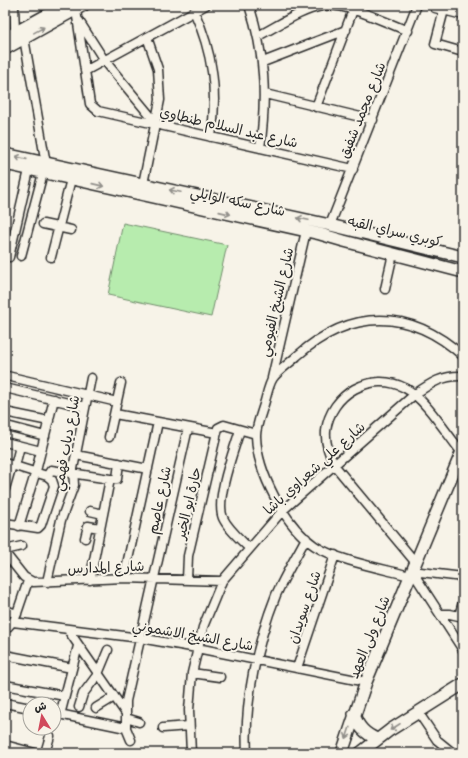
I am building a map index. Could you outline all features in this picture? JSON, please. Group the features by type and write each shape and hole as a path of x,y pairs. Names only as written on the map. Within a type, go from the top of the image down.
{"main road":[{"path":"5,49 20,35 65,5"},
{"path":"5,38 20,35 79,11"},
{"name":"شارع سكه الوايلي","path":"6,164 44,168 143,184 330,225 463,257"},
{"name":"شارع سكه الوايلي","path":"6,164 29,170 44,168 71,179 320,234 463,272"},
{"name":"كوبري سراي القبه","path":"320,234 346,234 463,263"},
{"name":"شارع ولى العهد","path":"342,753 366,682 463,452"},
{"path":"360,753 377,739 463,684"},
{"path":"354,714 360,727 370,736 377,739"}],"street":[{"path":"14,5 44,168 21,256"},
{"path":"79,11 85,71 206,5"},
{"path":"249,5 258,36 263,62 265,94 260,148"},
{"name":"شارع محمد شفيق","path":"330,225 418,5"},
{"path":"258,36 308,10 331,6 353,10 408,31"},
{"path":"434,8 463,14"},
{"path":"316,107 353,10"},
{"path":"444,10 435,44 463,52"},
{"path":"79,11 104,60 157,124"},
{"path":"194,12 203,31 214,72 215,114 211,137"},
{"path":"263,62 346,30"},
{"path":"143,184 157,124 160,100 158,69 147,37"},
{"name":"شارع عبد السلام طنطاوي","path":"85,71 90,104 98,111 353,169"},
{"path":"265,94 373,120"},
{"path":"9,257 29,170"},
{"path":"51,257 71,179"},
{"path":"44,224 71,230"},
{"name":"شارع الشيخ الفيومي","path":"256,434 272,378 306,231"},
{"path":"385,289 393,254"},
{"path":"272,378 315,340 346,325 363,321 381,320 416,326 448,343 463,356"},
{"path":"7,376 117,402"},
{"name":"شارع علي شعراوي باشا","path":"191,753 189,726 192,673 197,648 222,581 283,510 415,394 439,379 463,376"},
{"name":"شارع دياب فهمي","path":"47,582 61,520 74,485 73,473 91,378"},
{"path":"463,452 415,394 405,387 382,382 370,383 348,392 333,410 327,426 326,444 334,466 413,570 463,650"},
{"path":"109,437 121,383"},
{"path":"5,388 85,407"},
{"path":"63,402 66,390"},
{"path":"19,526 36,471 54,399"},
{"path":"5,412 49,421"},
{"path":"115,414 217,434 220,426 256,434 263,466 275,498 306,538 324,551 335,555 413,570 463,577"},
{"path":"124,578 158,422"},
{"path":"7,426 45,436"},
{"name":"شارع عاصم","path":"126,728 126,701 188,428"},
{"path":"240,430 226,479 221,509 226,524 249,548"},
{"name":"حارة ابو الخير","path":"187,579 188,556 217,434"},
{"path":"5,442 41,451"},
{"path":"5,489 11,465 20,446"},
{"path":"76,455 148,469"},
{"path":"5,523 36,529 41,525 53,489 49,478 51,470 110,479 116,478 119,463"},
{"path":"11,465 36,471 49,478"},
{"path":"90,580 110,479"},
{"path":"90,511 103,514"},
{"path":"85,538 88,526 100,528"},
{"path":"247,753 247,719 257,659 277,594 306,538"},
{"path":"5,550 22,546"},
{"path":"5,553 28,581 13,622 5,630"},
{"name":"شارع سويدان","path":"297,668 335,555"},
{"name":"شارع المدارس","path":"28,581 47,582 155,578 222,581"},
{"path":"440,614 461,616 463,602"},
{"path":"5,610 16,614"},
{"name":"شارع الشيخ الاشموني","path":"13,622 140,638 257,659 366,682"},
{"path":"68,630 125,715 139,722"},
{"path":"62,703 78,646"},
{"path":"79,707 86,688 98,674 108,650"},
{"path":"5,655 72,668"},
{"path":"192,673 220,677"},
{"path":"5,685 65,696"},
{"path":"96,708 114,697"},
{"path":"5,703 22,706"},
{"path":"418,712 437,740 453,753"},
{"path":"62,715 126,728 131,740"},
{"path":"162,728 189,726"},
{"path":"45,753 50,736"},
{"path":"5,745 18,751 33,753"}],"green space":[{"path":"123,223 227,245 211,317 108,295"}]}
